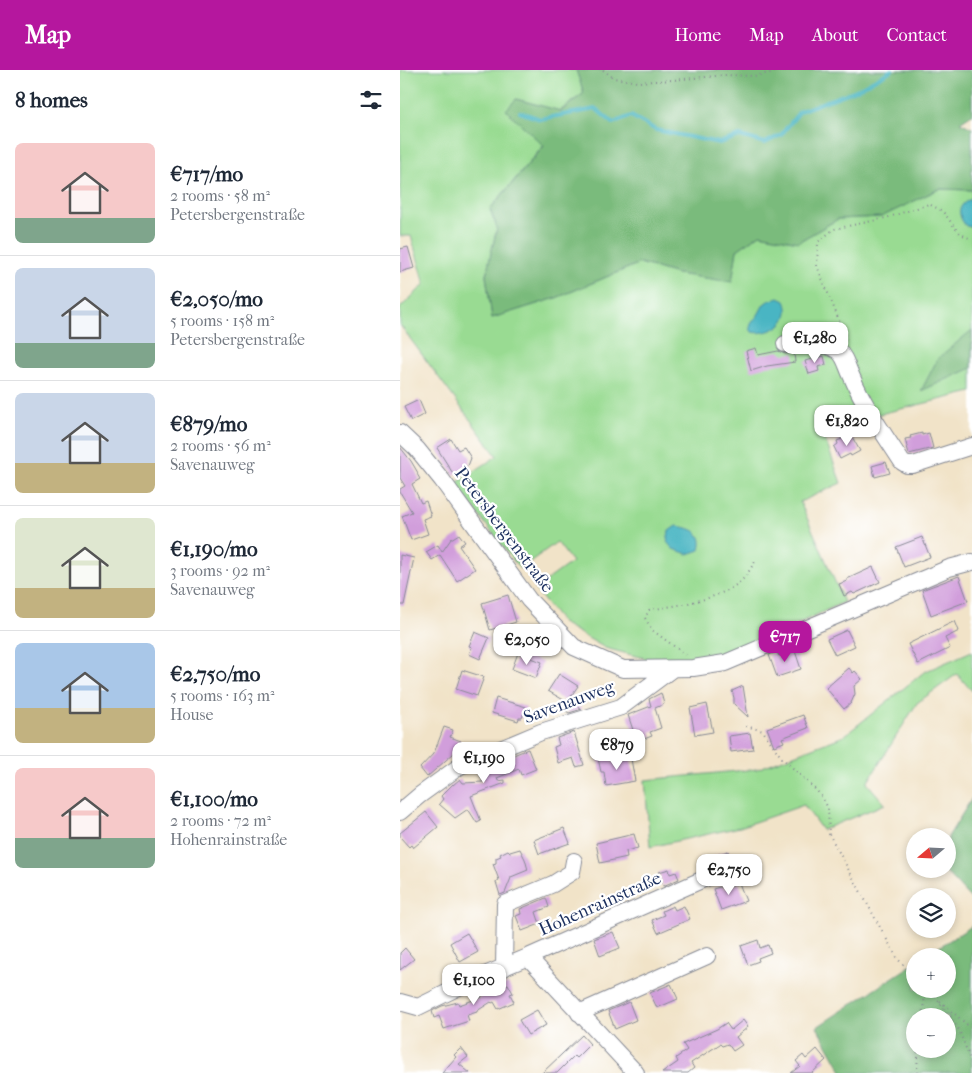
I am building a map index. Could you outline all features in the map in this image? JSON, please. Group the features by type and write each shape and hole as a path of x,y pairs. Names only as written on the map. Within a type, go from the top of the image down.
{"street":[{"path":"785,344 814,344 836,350 846,350 856,387 902,462 907,465 913,466 972,446"},
{"name":"Petersbergenstraße","path":"400,433 417,449 442,480 529,600 574,647 623,670 694,668 725,663 949,568 972,562"},
{"name":"Savenauweg","path":"400,812 460,766 541,732 621,707 672,669"},
{"path":"504,968 505,904 553,884 572,872 574,861"},
{"name":"Hohenrainstraße","path":"400,1002 418,1007 473,980 528,958 716,874"},
{"path":"579,1013 707,956"},
{"name":"Hohenrainstraße","path":"528,958 636,1073"}],"path":[{"path":"603,70 614,78 638,82 726,75 754,76 785,70"},
{"path":"846,350 817,266 818,242 834,228 886,218 930,204 942,211 953,226 964,236 972,239"},
{"path":"694,668 686,654 652,630 645,618 649,610 725,592 744,578 754,562"},
{"path":"746,726 763,731 781,757 822,797 828,808 829,834 898,958 906,968"},
{"path":"936,998 959,1030 972,1064"},
{"path":"937,998 972,1030"},
{"path":"917,1073 918,1058"}],"green space":[{"path":"400,70 576,70 584,93 560,111 516,99 544,145 490,209 497,228 486,275 492,318 556,298 640,263 677,274 732,281 737,250 760,234 798,242 838,219 881,217 939,189 972,190 972,392 821,428 841,483 800,502 844,602 731,655 659,662 605,648 562,623 535,589 572,562 557,542 520,569 455,484 497,456 400,325 400,308 425,284 411,236 400,236"},
{"path":"576,70 972,70 972,114 960,122 972,128 972,190 939,189 881,217 838,219 798,242 760,234 737,250 732,282 677,274 640,263 556,298 492,318 486,275 497,228 490,209 544,146 506,110 516,99 561,111 584,93"},
{"path":"972,330 972,368 921,391 938,358"},
{"path":"972,651 972,691 957,674 917,703 867,783 885,804 822,830 804,805 740,827 650,847 645,780 757,769 844,736 924,672"},
{"path":"972,798 972,900 951,878 956,878 956,828 954,828"},
{"path":"972,926 972,1073 843,1073 817,1027 906,969 906,998 956,998 956,948 938,948 956,938"}],"water":[{"path":"971,199 972,227 966,226 960,214 963,204"},
{"path":"779,298 785,301 787,306 787,314 781,324 772,330 752,332 751,324 764,304"},
{"path":"676,526 687,528 699,535 701,539 700,550 688,554 673,549 667,542 669,531"}],"building":[{"path":"408,247 414,268 400,272 400,249"},
{"path":"756,348 758,355 778,351 785,354 794,353 795,362 767,366 751,371 746,351"},
{"path":"824,356 826,365 818,367 819,371 809,374 805,361"},
{"path":"419,400 425,414 411,421 404,407"},
{"path":"850,433 860,451 840,459 834,447 838,444 837,441"},
{"path":"922,433 922,435 929,433 933,448 909,454 905,439"},
{"path":"451,439 458,450 464,447 471,458 468,466 454,475 437,448"},
{"path":"400,447 418,473 420,479 412,484 421,503 426,501 431,516 423,519 428,534 411,540 402,516 412,512 400,492 400,489 405,486 400,478"},
{"path":"886,462 890,473 875,477 872,466"},
{"path":"459,534 465,542 459,546 475,569 457,581 440,555 432,560 426,552 438,545 442,552 451,539"},
{"path":"922,537 930,557 904,567 896,547"},
{"path":"400,555 414,558 404,605 400,605"},
{"path":"873,567 880,582 854,594 852,592 844,596 839,584"},
{"path":"959,576 968,601 931,615 922,590"},
{"path":"508,595 516,622 490,630 482,603"},
{"path":"955,621 959,631 945,638 950,648 918,664 908,644"},
{"path":"847,630 855,646 835,655 827,639"},
{"path":"475,632 489,638 480,659 469,654 472,647 469,646"},
{"path":"795,651 801,669 777,677 769,655 777,652 779,656"},
{"path":"518,653 542,662 536,678 512,669"},
{"path":"849,668 853,673 855,671 862,679 854,686 855,694 851,703 844,709 826,688"},
{"path":"462,670 484,677 477,696 456,689"},
{"path":"559,674 578,686 569,699 582,709 569,713 563,709 567,702 548,691"},
{"path":"743,686 748,717 734,704 732,691"},
{"path":"661,693 664,704 655,708 661,728 650,732 652,736 644,739 642,734 635,736 628,715 651,706 649,699"},
{"path":"496,698 526,707 522,718 519,718 518,721 492,713"},
{"path":"707,704 713,732 695,735 690,708"},
{"path":"803,715 808,728 782,738 784,742 774,746 767,728"},
{"path":"444,727 453,730 450,737 461,741 457,754 454,753 427,777 420,768 434,753"},
{"path":"574,732 584,765 576,767 573,758 558,763 554,747 559,745 557,738"},
{"path":"750,733 753,749 731,752 729,736"},
{"path":"528,749 536,769 521,775 519,769 497,778 498,781 505,780 505,783 471,796 481,821 477,823 468,809 455,818 439,804 443,799 441,796 460,779 463,783 483,782 478,770"},
{"path":"611,757 612,762 631,759 635,781 606,786 604,772 601,772 598,758"},
{"path":"426,812 438,827 413,848 411,845 409,847 400,837 400,833"},
{"path":"564,828 570,843 539,854 534,840"},
{"path":"634,834 638,848 626,851 627,857 600,863 596,843"},
{"path":"520,849 528,870 511,877 505,893 500,895 496,882 499,880 493,864 496,863 496,858 501,856 500,854 508,850 510,852"},
{"path":"728,851 733,864 722,868 717,864 714,856"},
{"path":"669,869 670,874 676,872 679,879 663,886 659,872"},
{"path":"739,883 746,901 721,910 713,889 723,886 724,889"},
{"path":"546,898 549,907 536,912 540,924 522,931 516,916 521,914 520,909"},
{"path":"673,906 675,910 684,906 690,919 658,933 652,920 664,915 662,911"},
{"path":"613,932 620,948 600,956 594,939"},
{"path":"467,933 478,952 460,962 450,943"},
{"path":"758,940 760,948 768,945 771,953 758,958 759,961 748,965 741,946"},
{"path":"405,948 414,959 400,970 400,953"},
{"path":"491,984 491,987 496,985 498,988 508,984 513,993 510,994 514,1002 498,1009 494,1002 491,1002 477,1012 467,1015 469,1021 444,1029 439,1016 434,1018 432,1011 442,1006 458,1002 459,1005 482,997 477,991"},
{"path":"671,984 678,999 657,1008 650,993"},
{"path":"629,1002 636,1020 615,1029 608,1011"},
{"path":"537,1010 546,1025 528,1035 519,1020"},
{"path":"743,1020 748,1027 736,1037 742,1045 733,1051 728,1044 722,1046 720,1044 691,1063 694,1068 688,1073 662,1073 678,1062 676,1058 687,1050 683,1044 726,1023 731,1030"},
{"path":"582,1035 590,1044 576,1058 574,1056 557,1073 542,1073"},
{"path":"461,1048 468,1057 459,1064 470,1073 442,1073 456,1057 454,1055"},
{"path":"817,1049 826,1060 812,1073 791,1073 800,1066 796,1061 803,1055 806,1059"}],"waterway":[{"path":"520,112 540,119 596,109 613,123 631,116 656,130 719,143 740,136 765,143 781,135 800,111 856,90 892,70"}]}
